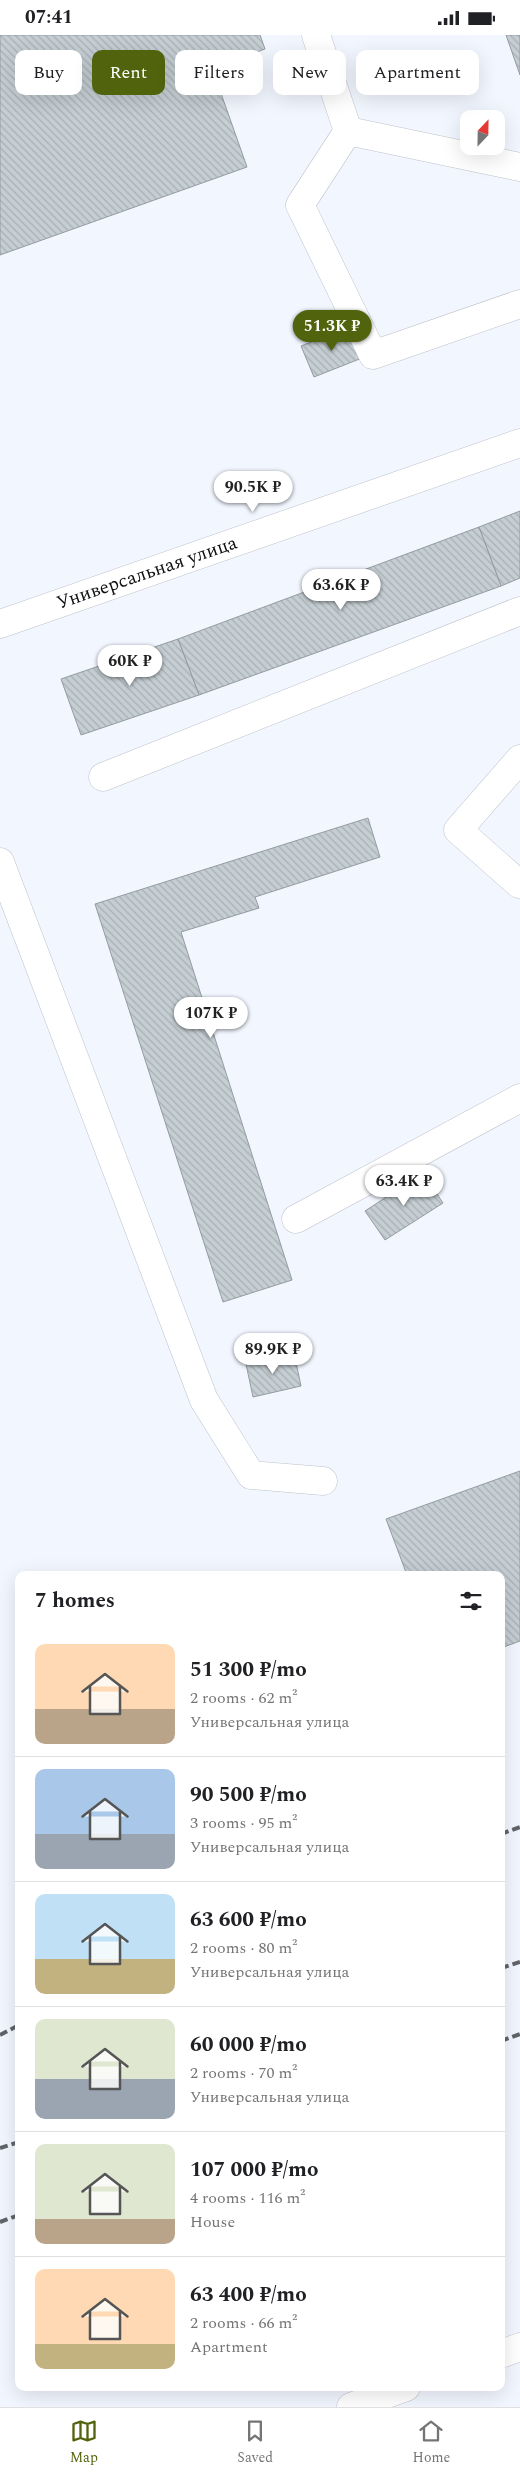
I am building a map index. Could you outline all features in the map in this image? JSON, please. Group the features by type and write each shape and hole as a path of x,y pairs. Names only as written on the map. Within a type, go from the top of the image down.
{"street":[{"path":"316,35 348,131"},
{"path":"348,131 520,167"},
{"path":"348,131 300,205 373,355 520,304"},
{"name":"Универсальная улица","path":"0,624 520,443"},
{"path":"103,777 520,611"},
{"path":"520,759 458,830 520,886"},
{"path":"0,862 204,1400 252,1475 323,1481"},
{"path":"296,1219 520,1098"},
{"path":"505,2353 520,2347"},
{"path":"351,2407 395,2391"}],"building":[{"path":"0,35 260,35 265,49 262,50 175,50 175,95 222,95 247,167 0,255"},
{"path":"506,35 520,35 520,75"},
{"path":"349,327 362,358 314,377 301,346"},
{"path":"520,511 520,578 501,586 479,527"},
{"path":"479,527 501,586 199,695 178,639"},
{"path":"178,639 199,695 81,735 61,679"},
{"path":"368,818 380,857 255,897 259,908 181,932 292,1280 223,1302 95,904"},
{"path":"423,1173 443,1203 385,1240 365,1211"},
{"path":"294,1353 301,1386 253,1397 246,1364"},
{"path":"520,1471 520,1641 505,1647 505,1571 406,1571 386,1519"}],"railway":[{"path":"505,1833 520,1827"},
{"path":"505,1967 520,1962"},
{"path":"0,2035 15,2027"},
{"path":"505,2040 520,2034"},
{"path":"0,2148 15,2143"},
{"path":"0,2222 15,2216"}]}
